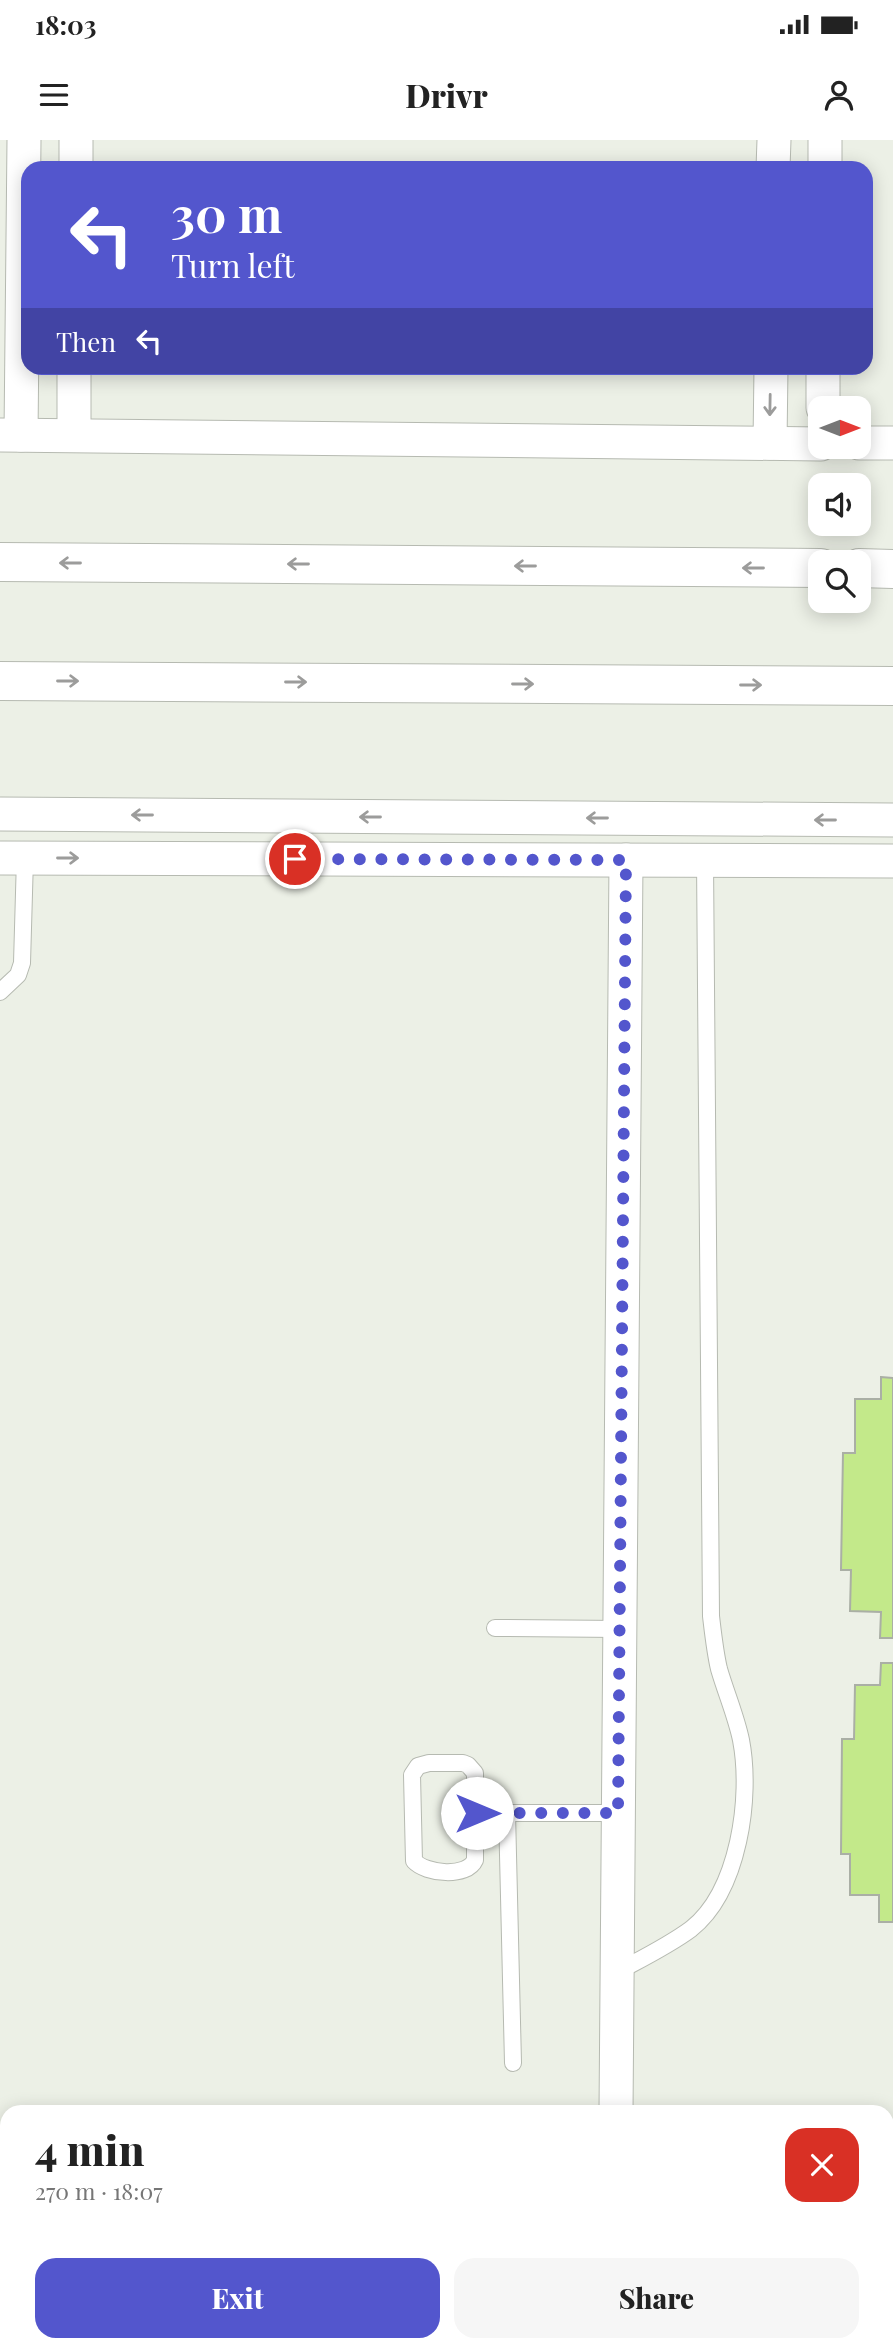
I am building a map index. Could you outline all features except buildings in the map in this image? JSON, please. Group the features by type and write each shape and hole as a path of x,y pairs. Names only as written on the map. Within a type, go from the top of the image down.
{"street":[{"path":"23,161 24,140"},
{"path":"76,140 76,161"},
{"path":"773,161 774,140"},
{"path":"825,140 825,161"},
{"path":"21,203 10,435 808,444"},
{"path":"74,375 74,435"},
{"path":"770,443 771,375"},
{"path":"823,375 823,396"},
{"path":"872,443 893,443"},
{"path":"0,562 808,568"},
{"path":"871,568 893,569"},
{"path":"0,681 893,686"},
{"path":"0,814 893,820"},
{"path":"13,858 893,861"},
{"path":"616,2105 626,860"}],"lane":[{"path":"0,992 18,975 22,963 13,858"},
{"path":"617,1972 673,1941 707,1913 729,1874 744,1796 745,1769 741,1741 718,1665 711,1616 705,860"},
{"path":"495,1628 620,1629"},
{"path":"429,1763 468,1765 477,1778 477,1813 475,1860 468,1869 426,1870 414,1861 412,1775 418,1766 429,1763"},
{"path":"477,1813 618,1813"},
{"path":"507,1813 513,2063"}],"route":[{"path":"295,859 626,860 618,1813 477,1813"}]}
